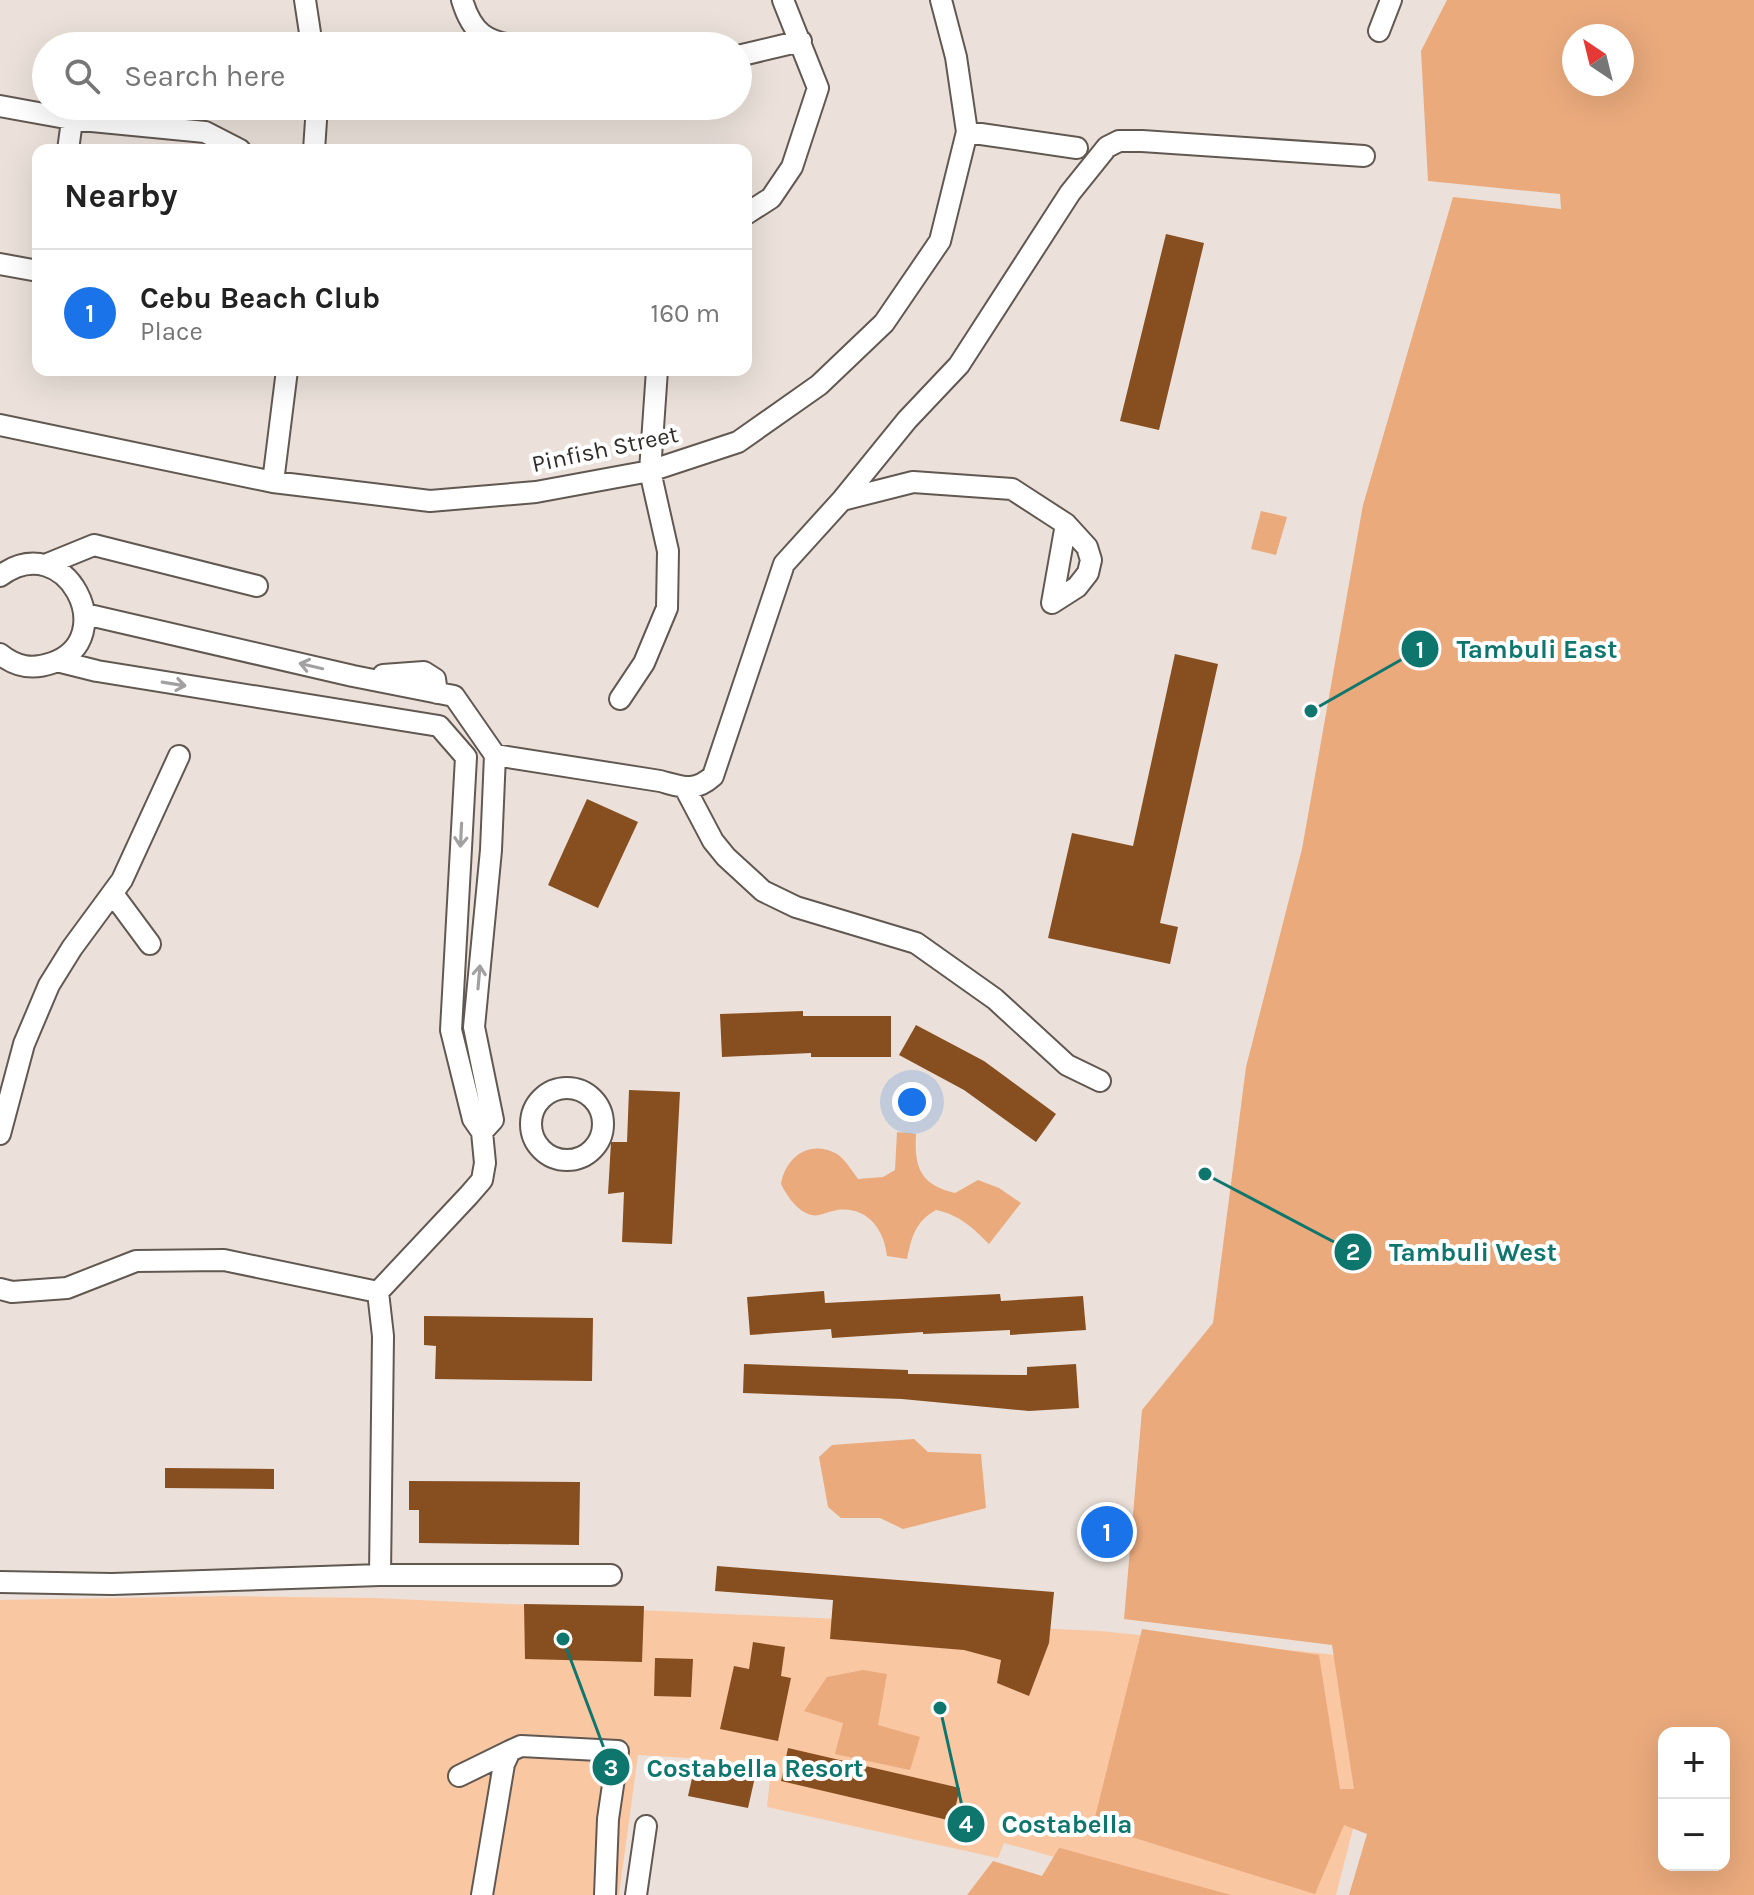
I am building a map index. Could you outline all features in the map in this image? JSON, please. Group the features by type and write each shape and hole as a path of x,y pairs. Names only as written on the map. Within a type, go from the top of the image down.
{"street":[{"path":"305,0 310,32"},
{"path":"462,0 468,22 480,32"},
{"path":"752,210 771,198 792,167 818,88 783,0"},
{"name":"Pinfish Street","path":"0,425 273,482 430,501 536,492 650,471 738,442 819,385 884,323 940,241 967,132 956,57 941,0"},
{"path":"1379,31 1391,0"},
{"path":"752,53 801,41"},
{"path":"0,106 32,109"},
{"path":"69,144 72,120"},
{"path":"126,120 205,132 228,144"},
{"path":"314,144 316,120"},
{"path":"967,132 1077,148"},
{"path":"85,614 445,695 495,755 660,781 685,788 701,786 713,776 784,564 842,500 907,420 959,365 1070,193 1107,147 1119,141 1142,141 1364,156"},
{"path":"0,264 32,270"},
{"path":"273,482 286,376"},
{"path":"620,699 644,663 667,608 668,551 650,471 657,376"},
{"path":"842,500 913,482 1012,489 1066,524"},
{"path":"0,576 16,566 45,565 94,545 257,586"},
{"path":"45,565 56,569 77,588 85,614 78,642 57,661"},
{"path":"0,654 18,665 32,667 57,661 97,671 439,726 466,757 451,1030 459,1064 483,1124"},
{"path":"439,726 445,695"},
{"path":"380,1575 383,1336 378,1292 482,1180 485,1163 480,1063 474,1027 491,850 495,755"},
{"path":"0,1134 24,1044 49,985 72,948 113,894 134,856 179,756"},
{"path":"685,788 713,841 763,891 796,907 916,943 995,999 1067,1065 1100,1081"},
{"path":"113,894 150,944"},
{"path":"451,1030 474,1027"},
{"path":"459,1064 480,1063"},
{"path":"483,1124 530,1123"},
{"path":"0,1289 12,1292 67,1288 136,1261 224,1260 378,1292"},
{"path":"0,1582 112,1584 380,1575 611,1575"},
{"path":"459,1776 521,1746 618,1751 608,1819 605,1895"},
{"path":"482,1895 504,1764 510,1751"},
{"path":"636,1895 646,1826"}],"shaded area":[{"path":"1447,0 1754,0 1754,1895 1349,1895 1367,1834 1344,1825 1315,1894 1093,1825 1142,1629 1319,1655 1340,1789 1354,1789 1332,1645 1124,1619 1142,1410 1213,1323 1246,1067 1302,849 1363,505 1453,197 1561,209 1560,194 1428,181 1421,51"},
{"path":"1261,511 1287,517 1276,555 1251,549"},
{"path":"897,1132 916,1134 918,1165 934,1185 955,1193 978,1180 999,1188 1021,1203 989,1244 959,1219 936,1210 923,1219 916,1230 907,1259 887,1256 878,1228 865,1215 837,1210 810,1215 795,1204 781,1184 794,1158 818,1148 840,1156 858,1179 883,1177 895,1170"},
{"path":"914,1439 928,1452 981,1454 986,1508 903,1529 880,1518 841,1518 828,1507 819,1457 832,1445"},
{"path":"223,1596 375,1598 1100,1631 1396,1661 1336,1895 1191,1895 1004,1843 998,1858 767,1807 771,1770 705,1759 638,1755 619,1895 0,1895 0,1600"},
{"path":"863,1670 887,1674 878,1725 920,1737 910,1770 835,1754 843,1723 804,1711 827,1677"},
{"path":"1059,1848 1231,1895 967,1895 993,1861 1042,1876"}],"building":[{"path":"1166,234 1204,243 1159,430 1120,421"},
{"path":"1175,654 1218,664 1160,923 1178,927 1170,964 1048,938 1072,833 1133,846"},
{"path":"587,799 638,822 598,908 548,885"},
{"path":"803,1011 803,1016 891,1016 891,1057 811,1057 811,1053 722,1057 720,1014"},
{"path":"916,1025 984,1061 1056,1114 1036,1142 964,1090 899,1055"},
{"path":"629,1090 680,1092 672,1244 622,1242 624,1192 608,1194 611,1142 627,1142"},
{"path":"824,1291 825,1303 1000,1294 1001,1301 1083,1296 1086,1330 1010,1335 1010,1330 923,1332 832,1338 831,1329 750,1335 747,1297"},
{"path":"424,1316 593,1318 592,1381 435,1379 436,1346 424,1345"},
{"path":"744,1364 908,1370 908,1374 1027,1375 1027,1367 1076,1364 1079,1408 1029,1411 902,1399 743,1393"},
{"path":"165,1468 274,1469 274,1489 165,1488"},
{"path":"409,1481 580,1482 579,1545 419,1543 419,1510 409,1510"},
{"path":"717,1566 1054,1592 1049,1643 1029,1696 997,1683 1001,1660 964,1650 830,1639 833,1600 715,1591"},
{"path":"524,1604 644,1606 642,1662 525,1659"},
{"path":"753,1642 785,1647 781,1676 791,1678 778,1741 720,1729 734,1666 749,1669"},
{"path":"655,1658 693,1659 691,1697 654,1696"},
{"path":"788,1748 960,1788 952,1821 781,1781"},
{"path":"695,1765 755,1777 748,1808 688,1796"}],"place":[{"name":"Tambuli East","path":"1311,711"},
{"name":"Tambuli West","path":"1205,1174"},
{"name":"Cebu Beach Club","path":"1107,1532"},
{"name":"Costabella Resort","path":"563,1639"},
{"name":"Costabella","path":"940,1708"}]}
